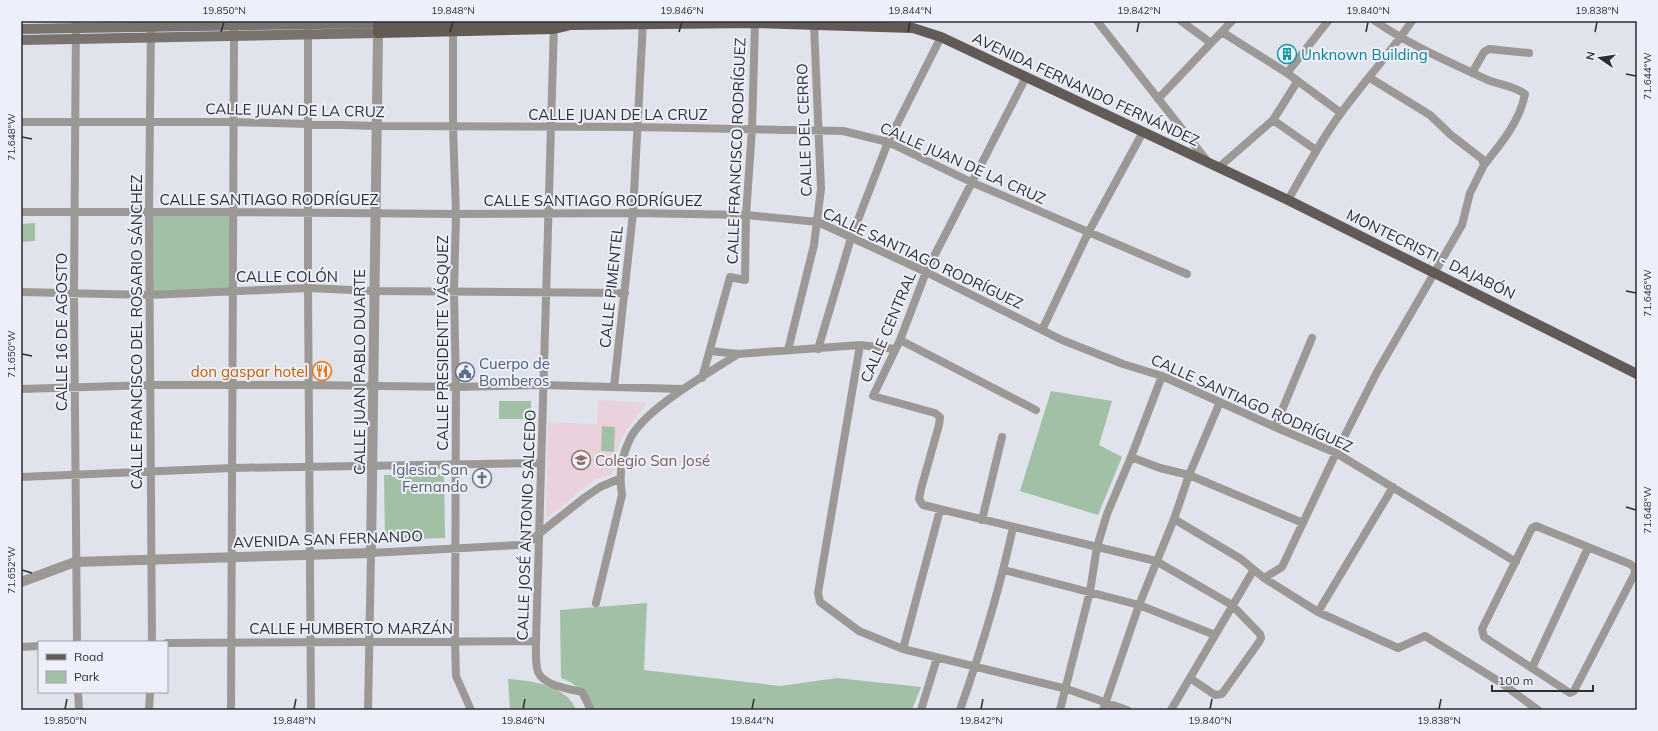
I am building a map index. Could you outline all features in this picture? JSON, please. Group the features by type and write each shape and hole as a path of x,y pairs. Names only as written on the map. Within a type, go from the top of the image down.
{"main road":[{"name":"AVENIDA FERNANDO FERNÁNDEZ","path":"21,40 76,30 151,24 308,22 378,26 453,33 554,24"},
{"name":"AVENIDA FERNANDO FERNÁNDEZ","path":"21,29 76,30 150,38 308,35 378,26 454,22 569,25 780,22 814,25 914,28 941,37 1214,166"},
{"name":"MONTECRISTI - DAJABÓN","path":"1214,166 1288,200 1637,372"}],"street":[{"path":"1181,21 1211,43"},
{"path":"1158,99 1232,21"},
{"path":"1286,73 1328,21"},
{"path":"1264,578 1282,567 1336,453 1377,372 1462,225 1470,193 1484,165 1500,145 1513,125 1524,102 1525,94 1519,89 1495,83 1472,73 1400,38 1375,21"},
{"path":"1288,200 1316,150 1341,113 1370,78 1412,21"},
{"path":"308,22 308,385 311,710"},
{"name":"CALLE PRESIDENTE VÁSQUEZ","path":"454,22 453,127 456,214 454,291 456,387 455,642 456,676 471,710"},
{"path":"1099,22 1158,99 1214,166 1273,120 1297,82"},
{"path":"231,710 233,643 231,558 234,385 232,212 234,23"},
{"name":"CALLE PIMENTEL","path":"614,387 633,213 642,23"},
{"name":"CALLE FRANCISCO RODRÍGUEZ","path":"702,378 730,277 745,280 746,215 752,129 755,23"},
{"name":"CALLE FRANCISCO DEL ROSARIO SÁNCHEZ","path":"151,24 149,123 149,294 151,385 150,472 152,641"},
{"name":"CALLE JOSÉ ANTONIO SALCEDO","path":"554,24 550,213 538,534 536,641 538,671 542,678 553,684 582,692 591,710"},
{"name":"CALLE DEL CERRO","path":"788,350 814,244 818,222 821,188 814,25"},
{"name":"CALLE JUAN PABLO DUARTE","path":"368,710 373,465 378,26"},
{"name":"CALLE 16 DE AGOSTO","path":"76,30 74,293 76,641"},
{"path":"1222,32 1286,73 1341,113"},
{"path":"818,349 851,238 888,142 941,37"},
{"path":"1472,73 1484,52 1489,49 1529,53"},
{"name":"CALLE CENTRAL","path":"940,510 923,505 919,499 940,417 935,413 873,396 900,340 926,272 1026,77"},
{"path":"1370,78 1430,114 1451,135 1482,159 1484,165"},
{"path":"1273,120 1316,150"},
{"name":"CALLE JUAN DE LA CRUZ","path":"21,122 233,122 453,127 636,127 819,130 863,135 888,142 971,182 1187,274"},
{"path":"1042,330 1088,233 1143,132"},
{"name":"CALLE SANTIAGO RODRÍGUEZ","path":"21,212 75,211 456,214 633,213 746,215 818,222 926,272 1042,330 1093,353 1162,376 1336,453 1516,562"},
{"name":"CALLE COLÓN","path":"21,292 149,294 308,288 374,291 624,292"},
{"path":"1275,427 1312,338"},
{"path":"900,340 1036,410"},
{"path":"717,368 709,355 818,349 860,345 895,349"},
{"path":"860,345 818,593 820,602 860,631 903,649 1067,688 1127,710"},
{"path":"596,603 622,495 619,479 629,440 650,415 682,389 702,378 738,354"},
{"path":"1060,710 1067,688 1090,591 1097,547 1107,514 1162,376"},
{"path":"21,389 151,385 374,385 456,387 544,385 682,389"},
{"path":"1103,710 1139,604 1174,519 1189,475 1220,402"},
{"path":"982,520 1002,437"},
{"path":"1131,457 1160,468 1189,475 1303,523"},
{"path":"21,476 232,468 456,463 541,463"},
{"name":"AVENIDA SAN FERNANDO","path":"21,582 75,562 310,556 519,545 531,540 600,488 619,479"},
{"path":"1318,612 1393,487"},
{"path":"903,649 940,510 1156,561 1232,605 1260,634 1261,638 1222,694 1215,695 1190,678"},
{"path":"1174,519 1241,559 1253,571 1318,612 1398,648 1425,636 1500,682 1538,710"},
{"path":"1536,526 1630,564 1634,567 1634,573 1574,691 1566,692 1484,637 1482,633 1482,629 1516,562 1532,528 1536,526"},
{"path":"960,710 976,666 1004,570 1012,527"},
{"path":"1532,668 1588,548"},
{"path":"1004,570 1139,604 1216,635"},
{"path":"1171,710 1253,571"},
{"name":"CALLE HUMBERTO MARZÁN","path":"168,643 536,641"},
{"path":"21,647 38,646"},
{"path":"921,710 937,658"},
{"path":"78,693 79,710"},
{"path":"150,693 150,710"}],"shaded area":[{"name":"Colegio San José","path":"598,400 647,403 627,429 618,446 613,473 595,480 546,518 548,422 597,424"}],"green space":[{"path":"149,212 232,212 233,291 149,295"},
{"path":"35,223 35,241 21,242 21,224"},
{"path":"1051,391 1112,401 1099,445 1122,457 1098,515 1020,491"},
{"path":"499,401 531,401 531,419 499,419"},
{"path":"602,426 615,427 614,452 601,451"},
{"path":"444,474 445,538 385,540 384,475"},
{"path":"647,603 644,670 780,686 837,678 921,687 912,710 590,710 583,694 577,686 561,678 560,610"},
{"path":"508,679 537,683 557,690 572,702 576,710 510,710"}],"place":[{"name":"Unknown Building","path":"1287,54"},
{"name":"don gaspar hotel","path":"322,371"},
{"name":"Cuerpo de Bomberos","path":"465,372"},
{"name":"Colegio San José","path":"581,460"},
{"name":"Iglesia San Fernando","path":"482,478"}]}
